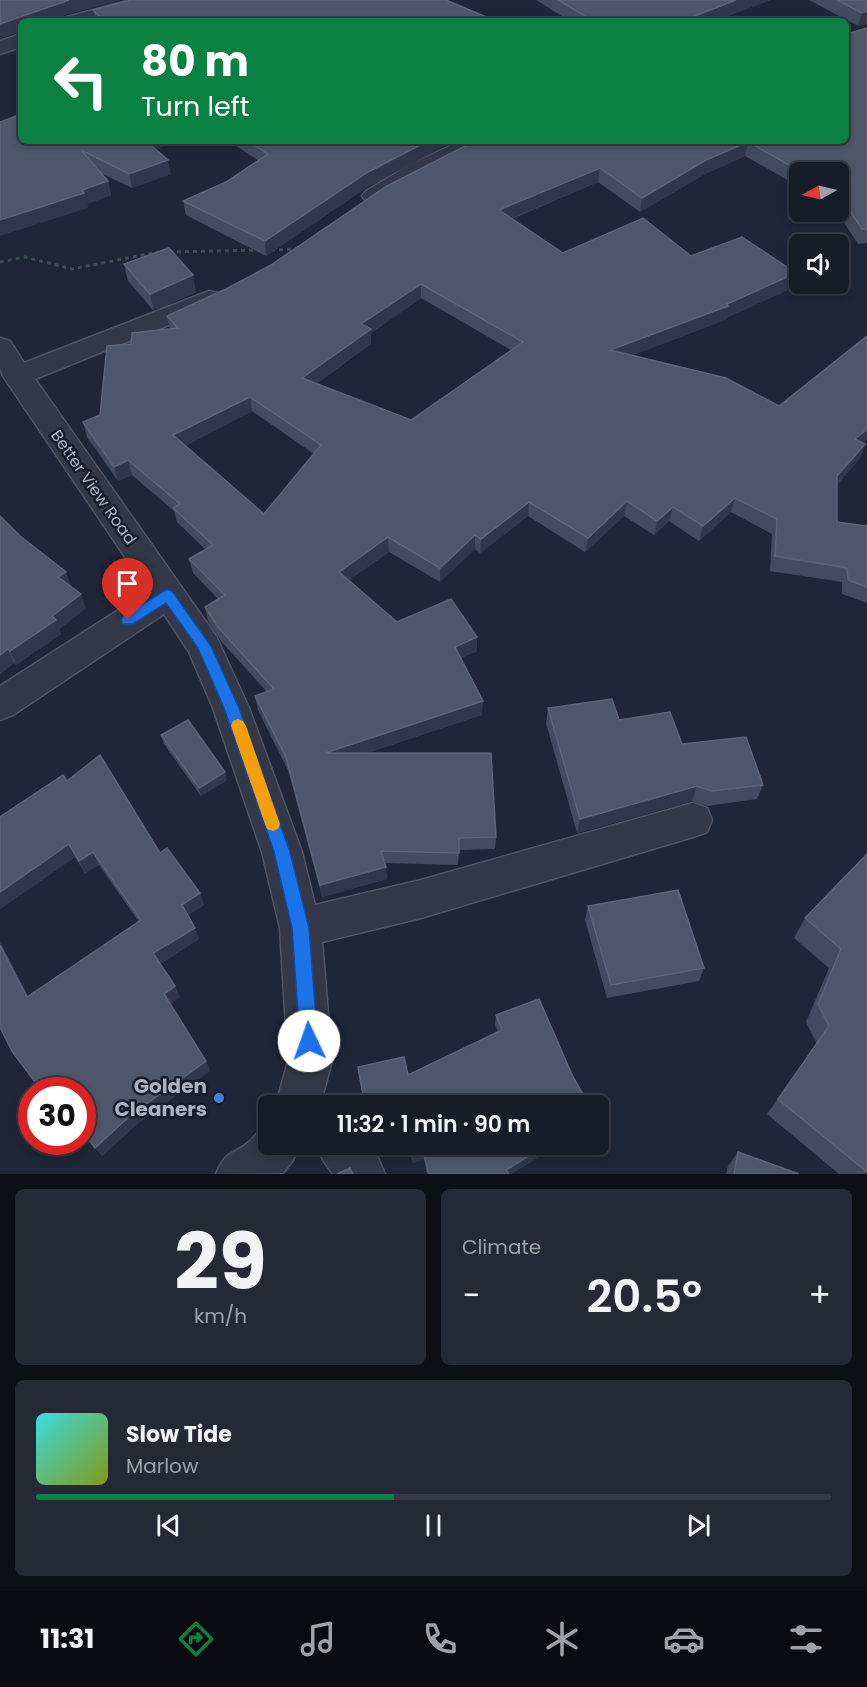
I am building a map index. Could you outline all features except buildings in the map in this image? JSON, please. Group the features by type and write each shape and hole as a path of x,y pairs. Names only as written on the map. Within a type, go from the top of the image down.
{"street":[{"path":"85,18 153,0"},
{"path":"0,48 18,41"},
{"path":"358,207 417,170 473,144"},
{"path":"9,361 127,333 230,288"},
{"name":"Better View Road","path":"9,361 204,646 231,708 282,852 300,928 310,1061 302,1095"},
{"path":"0,705 167,594"},
{"path":"300,928 432,896 693,820"},
{"path":"239,1174 268,1155"},
{"path":"347,1155 362,1174"}],"path":[{"path":"0,262 25,257 72,269 158,252 297,249"}],"slow traffic":[{"path":"238,726 273,824"}],"place":[{"name":"Golden Cleaners","path":"219,1098"}],"route":[{"path":"128,620 167,594 204,646 231,708 282,852 300,928 309,1041"}]}
